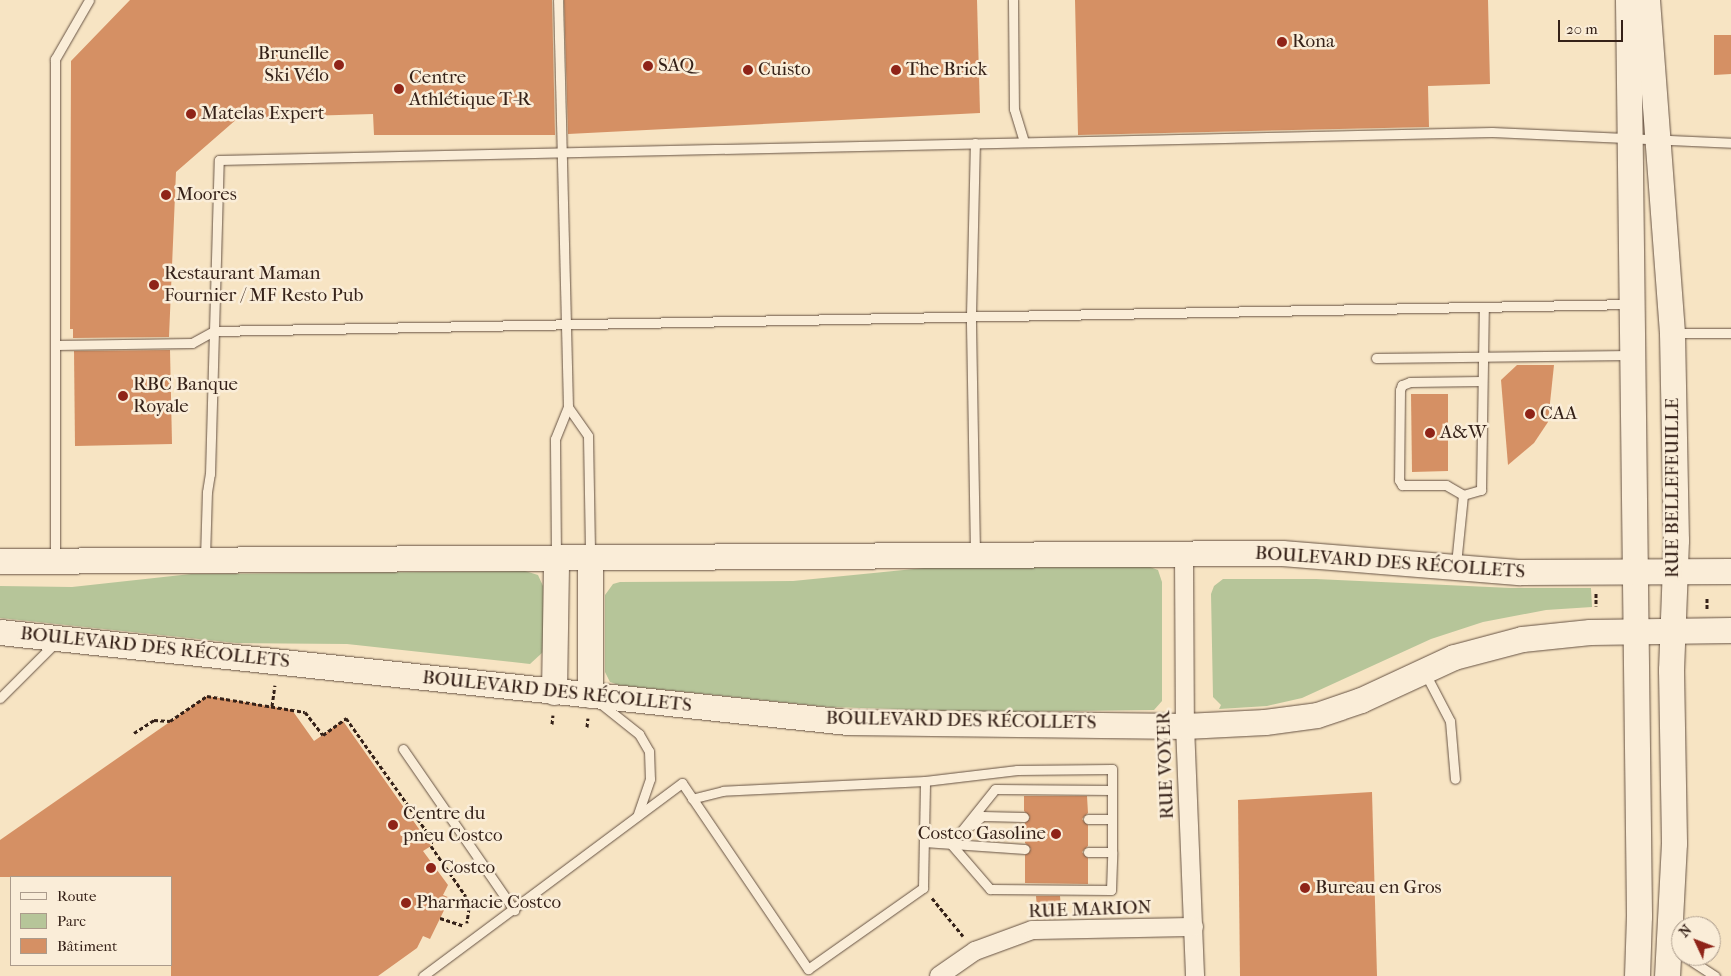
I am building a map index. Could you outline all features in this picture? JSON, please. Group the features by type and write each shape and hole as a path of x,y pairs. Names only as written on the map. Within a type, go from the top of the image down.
{"main road":[{"name":"RUE BELLEFEUILLE","path":"1628,0 1639,916 1637,976"},
{"name":"RUE BELLEFEUILLE","path":"1648,0 1672,333 1675,572 1672,630 1677,916"},
{"name":"BOULEVARD DES RÉCOLLETS","path":"0,561 1184,553 1319,554 1456,569 1634,573 1731,571"},
{"path":"554,692 556,558"},
{"path":"590,558 590,695"},
{"name":"BOULEVARD DES RÉCOLLETS","path":"0,632 554,692 878,724 1185,726 1264,722 1317,715 1361,700 1467,653 1511,641 1582,632 1731,630"}],"street":[{"name":"RUE VOYER","path":"1184,553 1185,726 1195,976"},
{"name":"RUE MARION","path":"939,976 975,951 1032,930 1194,927"}],"lane":[{"path":"56,561 55,59 89,0"},
{"path":"556,558 555,439 568,408 558,0"},
{"path":"1013,0 1014,110 1024,142"},
{"path":"205,560 219,160 1492,132 1731,143"},
{"path":"974,554 971,315 975,143"},
{"path":"56,345 192,343 214,331 971,315 1633,304"},
{"path":"1482,381 1410,382 1400,390 1399,480 1408,485 1446,485 1463,495 1481,490 1482,381 1485,355 1484,307"},
{"path":"1672,333 1731,333"},
{"path":"1376,358 1485,355 1631,355"},
{"path":"568,408 588,436 590,558"},
{"path":"1456,569 1463,495"},
{"path":"0,698 60,638"},
{"path":"1424,671 1450,721 1455,779"},
{"path":"590,695 639,734 648,747 650,779 637,816"},
{"path":"403,749 514,910"},
{"path":"692,799 723,791 925,781 1017,770 1112,769 1111,890 990,889 951,844"},
{"path":"424,976 682,783 810,972 923,888 925,781"},
{"path":"951,844 995,789 1112,790"},
{"path":"951,844 982,816 1024,817"},
{"path":"1088,819 1112,819"},
{"path":"924,842 1025,849"},
{"path":"1088,852 1112,852"},
{"path":"1699,966 1715,976"}],"path":[{"path":"272,706 276,678"},
{"path":"134,733 154,720 170,721 207,696 305,712 323,735 346,718 432,839 431,846 463,892 468,908 462,932"},
{"path":"463,892 468,888"},
{"path":"923,888 975,951"},
{"path":"440,918 465,926"}],"green space":[{"path":"1150,567 1158,570 1162,582 1162,701 1154,710 987,712 830,707 619,685 610,682 605,672 605,595 613,584 620,582 793,581 924,568"},
{"path":"525,571 538,575 543,586 543,652 530,664 347,644 236,643 0,618 0,586 72,587 191,574"},
{"path":"1223,579 1316,579 1511,588 1591,588 1592,607 1546,610 1483,622 1431,639 1302,698 1267,706 1219,709 1221,705 1213,697 1211,594 1214,586"}],"building":[{"path":"130,0 552,0 555,135 374,135 373,114 238,118 176,172 169,337 73,338 73,329 70,329 71,61"},
{"path":"564,0 977,0 980,113 568,134"},
{"name":"Rona","path":"1075,0 1488,0 1490,84 1428,86 1429,127 1078,135"},
{"path":"1714,35 1731,35 1731,74 1714,75"},
{"name":"RBC Banque Royale","path":"170,350 172,444 75,446 74,351"},
{"path":"1517,365 1554,365 1548,422 1534,443 1508,465 1501,380"},
{"name":"A&W","path":"1411,394 1448,394 1448,471 1412,472"},
{"path":"207,696 292,710 314,741 343,721 431,846 423,851 448,885 443,895 450,898 430,939 423,936 417,948 378,976 171,976 172,876 0,877 0,840"},
{"path":"1372,792 1377,976 1240,976 1238,800"},
{"name":"Costco Gasoline","path":"1024,796 1087,796 1088,813 1082,819 1088,825 1088,846 1082,852 1088,858 1088,884 1025,883 1025,855 1031,849 1025,843 1025,823 1030,817 1024,811"},
{"path":"1036,896 1060,896 1061,908 1037,909"}],"place":[{"name":"Rona","path":"1282,42"},
{"name":"Brunelle Ski Vélo","path":"339,65"},
{"name":"SAQ","path":"648,66"},
{"name":"Cuisto","path":"748,70"},
{"name":"The Brick","path":"896,70"},
{"name":"Centre Athlétique T-R","path":"399,89"},
{"name":"Matelas Expert","path":"191,114"},
{"name":"Moores","path":"166,195"},
{"name":"Restaurant Maman Fournier / MF Resto Pub","path":"154,285"},
{"name":"RBC Banque Royale","path":"123,396"},
{"name":"CAA","path":"1530,414"},
{"name":"A&W","path":"1430,433"},
{"name":"Centre du pneu Costco","path":"393,825"},
{"name":"Costco Gasoline","path":"1056,834"},
{"name":"Costco","path":"431,868"},
{"name":"Bureau en Gros","path":"1305,888"},
{"name":"Pharmacie Costco","path":"406,903"}]}
